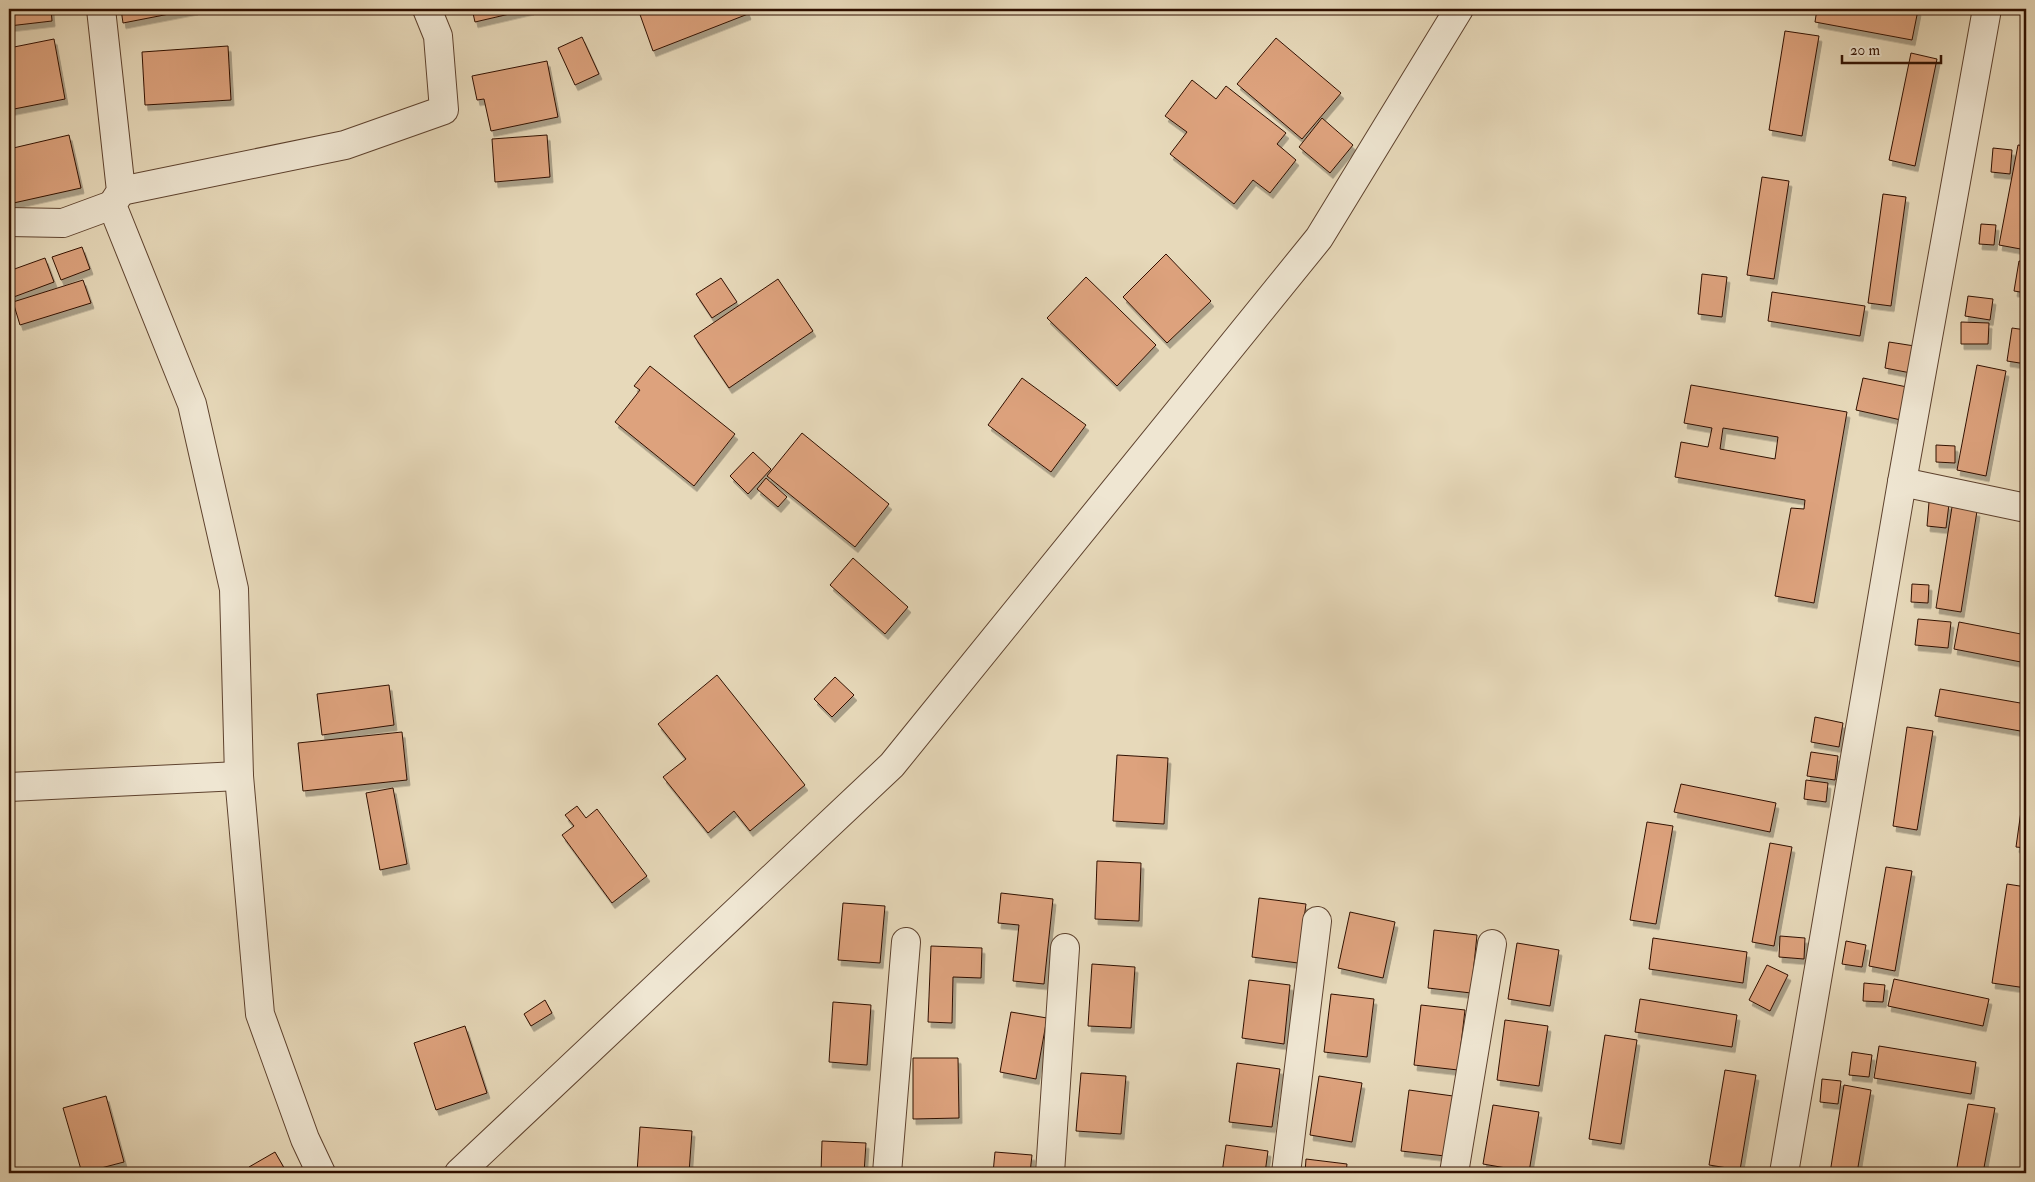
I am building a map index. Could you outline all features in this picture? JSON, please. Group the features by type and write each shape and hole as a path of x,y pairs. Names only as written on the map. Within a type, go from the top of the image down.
{"street":[{"path":"100,9 117,198 192,404 234,589 239,776 260,1014 305,1139 321,1173"},
{"path":"9,222 63,223 117,198 344,145 444,110 438,36 427,9"},
{"path":"459,1173 892,764 1319,238 1459,9"},
{"path":"1784,1173 1902,482 1987,9"},
{"path":"1902,482 2026,508"},
{"path":"9,788 239,776"},
{"path":"1286,1173 1317,921"},
{"path":"886,1173 906,942"},
{"path":"1454,1173 1492,944"},
{"path":"1050,1173 1065,948"}],"building":[{"path":"9,9 51,9 52,21 9,26"},
{"path":"121,9 195,9 123,23"},
{"path":"472,9 531,9 475,22"},
{"path":"638,9 746,9 748,14 653,51"},
{"path":"1817,9 1918,10 1912,40 1815,22"},
{"path":"1785,31 1819,36 1802,136 1769,130"},
{"path":"582,37 599,74 575,85 558,48"},
{"path":"1276,38 1341,93 1302,139 1237,84"},
{"path":"54,39 65,99 9,110 9,48"},
{"path":"228,46 231,100 145,105 142,52"},
{"path":"1911,53 1937,59 1915,166 1889,160"},
{"path":"547,61 558,117 491,131 484,99 477,100 472,76"},
{"path":"1192,80 1216,99 1226,86 1286,133 1277,144 1296,160 1270,193 1253,180 1234,204 1170,154 1187,132 1165,116"},
{"path":"1322,118 1353,145 1330,173 1299,147"},
{"path":"69,135 81,188 9,204 9,149"},
{"path":"547,135 550,177 495,182 492,139"},
{"path":"2018,145 2026,146 2026,250 1999,245"},
{"path":"1993,148 2012,150 2010,174 1991,172"},
{"path":"1762,177 1789,181 1774,279 1747,275"},
{"path":"1883,194 1906,197 1891,306 1868,303"},
{"path":"1981,224 1996,225 1994,245 1979,244"},
{"path":"82,247 90,269 61,280 52,257"},
{"path":"1166,254 1211,301 1167,343 1123,297"},
{"path":"45,258 54,282 11,298 9,292 9,271"},
{"path":"2019,261 2026,262 2026,293 2014,291"},
{"path":"1702,274 1727,277 1722,317 1698,314"},
{"path":"1086,277 1156,345 1117,386 1047,318"},
{"path":"721,278 737,302 712,318 696,294"},
{"path":"778,279 813,331 729,388 694,336"},
{"path":"83,280 91,303 20,325 13,302"},
{"path":"1772,292 1865,306 1860,336 1768,321"},
{"path":"1968,296 1993,299 1990,320 1965,316"},
{"path":"1961,322 1989,323 1988,344 1961,344"},
{"path":"2012,328 2026,330 2026,364 2007,361"},
{"path":"1889,342 1921,347 1916,374 1885,368"},
{"path":"1977,365 2006,371 1986,476 1957,470"},
{"path":"650,366 735,434 694,486 615,422 640,390 634,386"},
{"path":"1022,378 1086,425 1051,472 988,425"},
{"path":"1863,378 1907,387 1901,420 1856,410"},
{"path":"1691,385 1847,412 1814,603 1775,596 1791,508 1804,509 1805,500 1675,477 1681,442 1708,447 1712,428 1684,423","holes":["1723,428 1778,437 1775,459 1720,449"]},
{"path":"802,433 889,504 855,547 767,476"},
{"path":"1936,445 1955,446 1955,463 1936,462"},
{"path":"753,452 771,469 748,494 730,476"},
{"path":"766,478 787,497 778,507 757,489"},
{"path":"1929,502 1949,504 1946,528 1927,526"},
{"path":"1952,507 1977,511 1961,612 1936,608"},
{"path":"853,558 908,607 885,634 830,585"},
{"path":"1912,584 1929,585 1928,603 1911,602"},
{"path":"1918,619 1951,622 1948,648 1915,645"},
{"path":"1959,622 2026,635 2026,663 1954,649"},
{"path":"717,675 805,785 750,831 734,811 708,833 663,777 686,759 658,724"},
{"path":"835,677 854,695 832,717 814,699"},
{"path":"389,685 394,725 322,735 317,694"},
{"path":"1940,689 2026,704 2026,732 1935,716"},
{"path":"1815,717 1843,723 1839,747 1811,742"},
{"path":"1907,727 1933,731 1917,830 1893,826"},
{"path":"402,732 407,780 303,791 298,743"},
{"path":"1811,752 1838,756 1835,780 1807,776"},
{"path":"1117,755 1168,758 1164,824 1113,821"},
{"path":"2026,775 2026,848 2016,847"},
{"path":"1806,780 1828,783 1826,802 1804,799"},
{"path":"1681,784 1776,803 1770,832 1674,812"},
{"path":"393,788 407,864 380,870 366,793"},
{"path":"577,806 586,818 597,809 647,876 612,903 562,835 574,826 565,815"},
{"path":"1647,822 1673,826 1656,924 1630,920"},
{"path":"1770,843 1792,847 1774,946 1752,942"},
{"path":"1097,861 1141,863 1139,921 1095,919"},
{"path":"1886,867 1912,871 1895,971 1869,966"},
{"path":"2007,884 2026,887 2026,988 1992,983"},
{"path":"1001,893 1053,899 1044,984 1013,981 1019,925 998,923"},
{"path":"1259,898 1306,904 1298,963 1252,957"},
{"path":"843,903 885,906 880,963 838,960"},
{"path":"1350,912 1395,922 1383,978 1338,968"},
{"path":"1434,930 1477,935 1471,993 1428,988"},
{"path":"1780,936 1805,938 1804,959 1779,957"},
{"path":"1653,938 1747,952 1743,983 1649,969"},
{"path":"1846,941 1866,945 1862,967 1842,964"},
{"path":"1517,943 1559,950 1550,1006 1508,999"},
{"path":"931,946 982,948 981,978 953,977 952,1023 928,1022"},
{"path":"1092,964 1135,967 1131,1028 1088,1026"},
{"path":"1767,965 1788,975 1770,1011 1749,1000"},
{"path":"1894,979 1989,999 1983,1026 1888,1006"},
{"path":"1249,980 1290,985 1284,1044 1242,1038"},
{"path":"1864,983 1885,985 1883,1002 1863,1001"},
{"path":"1331,994 1374,999 1367,1057 1324,1052"},
{"path":"1640,999 1737,1015 1732,1047 1635,1032"},
{"path":"545,1000 552,1013 531,1026 524,1014"},
{"path":"833,1002 871,1005 867,1065 829,1062"},
{"path":"1421,1005 1465,1010 1458,1070 1414,1065"},
{"path":"1011,1012 1047,1018 1036,1079 1000,1072"},
{"path":"1505,1020 1548,1026 1539,1086 1497,1080"},
{"path":"465,1026 487,1093 436,1110 414,1043"},
{"path":"1605,1035 1637,1040 1621,1144 1589,1139"},
{"path":"1879,1046 1976,1062 1971,1094 1874,1078"},
{"path":"1852,1052 1872,1055 1869,1077 1849,1075"},
{"path":"913,1058 958,1058 959,1118 913,1119"},
{"path":"1237,1063 1280,1069 1272,1127 1229,1122"},
{"path":"1725,1070 1756,1075 1740,1170 1709,1165"},
{"path":"1081,1073 1126,1076 1121,1134 1076,1131"},
{"path":"1319,1076 1362,1083 1352,1142 1310,1135"},
{"path":"1822,1079 1841,1081 1838,1104 1820,1102"},
{"path":"1844,1085 1871,1090 1857,1173 1830,1173"},
{"path":"1409,1090 1453,1096 1445,1156 1401,1151"},
{"path":"106,1096 124,1162 82,1173 63,1108"},
{"path":"1968,1104 1995,1108 1983,1173 1956,1173"},
{"path":"1493,1105 1539,1112 1529,1172 1483,1164"},
{"path":"640,1127 692,1131 689,1173 637,1173"},
{"path":"822,1141 866,1143 864,1173 821,1173"},
{"path":"1226,1145 1268,1151 1265,1173 1222,1173"},
{"path":"275,1152 287,1173 252,1173 249,1167"},
{"path":"995,1152 1032,1155 1030,1173 993,1173"},
{"path":"1306,1159 1347,1164 1346,1173 1305,1173"}]}
